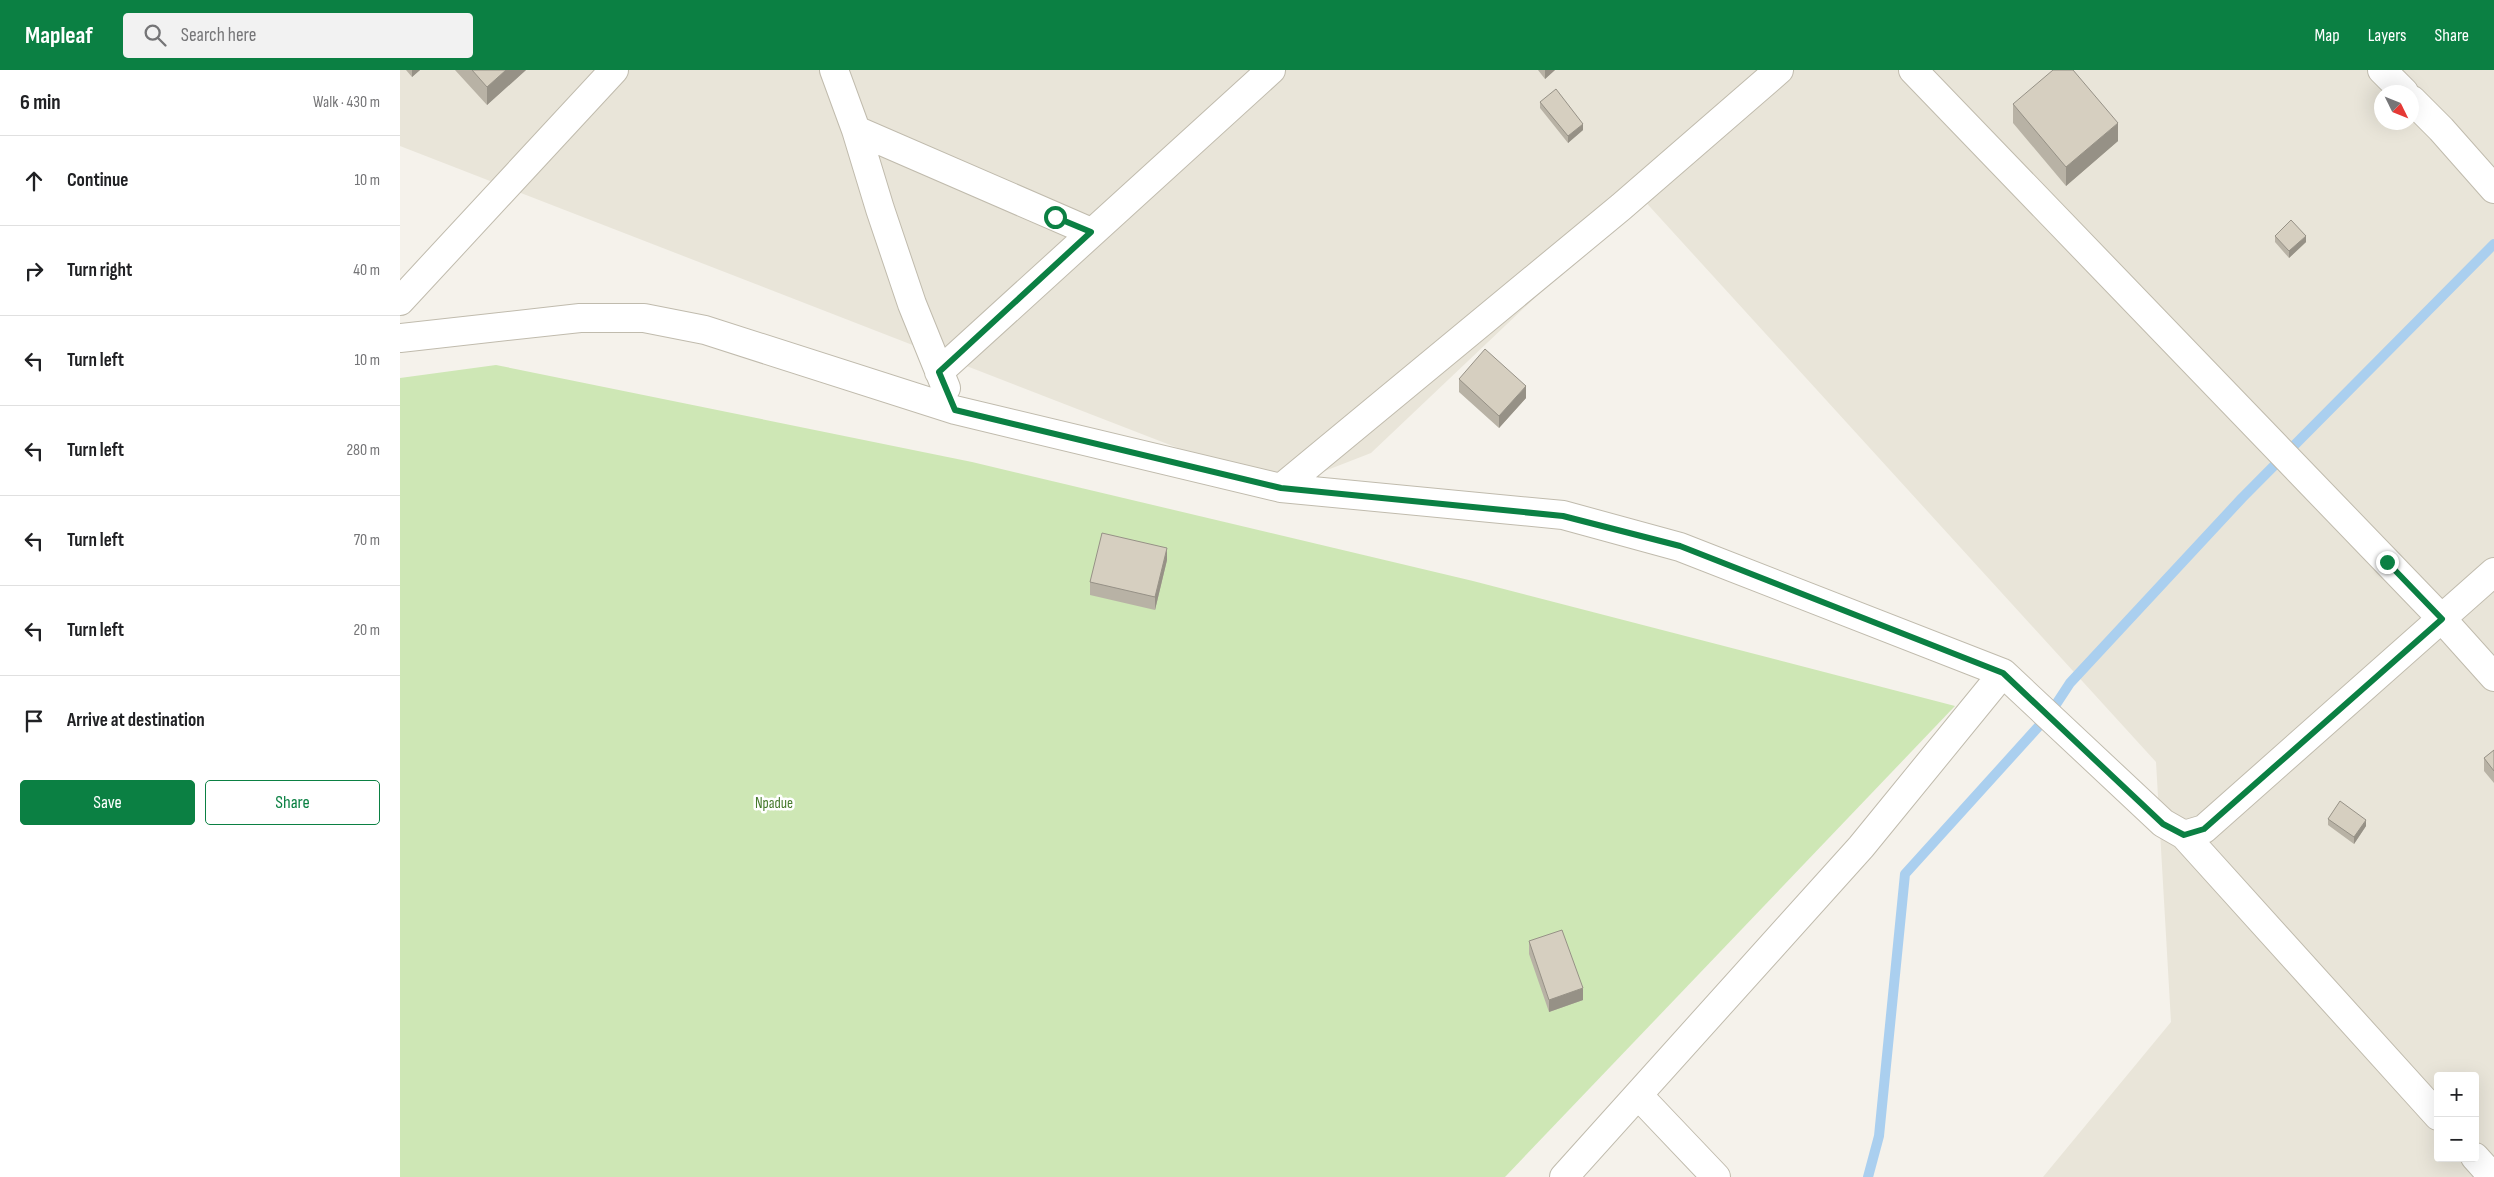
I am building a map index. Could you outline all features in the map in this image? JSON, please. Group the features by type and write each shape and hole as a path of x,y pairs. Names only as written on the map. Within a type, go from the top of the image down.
{"street":[{"path":"400,301 614,70"},
{"path":"834,70 856,130 886,227 939,372 955,410"},
{"path":"939,372 1270,70"},
{"path":"1281,488 1621,207 1779,70"},
{"path":"1913,70 2442,619 2494,677"},
{"path":"2382,70 2397,85"},
{"path":"2419,107 2494,189"},
{"path":"856,130 1091,232"},
{"path":"400,338 580,318 644,318 705,330 955,410 1281,488 1563,516 1680,546 2003,673 2163,824 2184,835 2434,1112"},
{"path":"2184,835 2204,829 2494,572"},
{"path":"1564,1177 1861,847 2003,673"},
{"path":"1638,1095 1716,1177"},
{"path":"2479,1161 2493,1177"}],"shaded area":[{"path":"400,70 2494,70 2494,1177 2043,1177 2171,1022 2156,762 1641,197 1371,453 1281,488 400,146"}],"green space":[{"name":"Npadue","path":"496,365 972,462 1473,581 1955,706 1505,1177 400,1177 400,378"}],"building":[{"path":"472,70 506,70 487,87"},
{"path":"2053,70 2073,70 2118,123 2066,167 2013,104"},
{"path":"1556,89 1583,124 1568,136 1540,102"},
{"path":"2291,220 2306,236 2289,251 2275,236"},
{"path":"1485,349 1526,386 1499,416 1459,379"},
{"path":"1102,533 1167,548 1155,597 1090,582"},
{"path":"2494,750 2494,771 2484,758"},
{"path":"2340,801 2366,820 2354,837 2328,819"},
{"path":"1562,930 1583,988 1549,1000 1529,941"}],"waterway":[{"path":"1868,1177 1879,1136 1905,874 2049,715 2070,683 2242,498 2494,244"}],"route":[{"path":"1055,217 1091,232 939,372 955,410 1281,488 1563,516 1680,546 2003,673 2163,824 2184,835 2204,829 2442,619 2387,562"}]}
